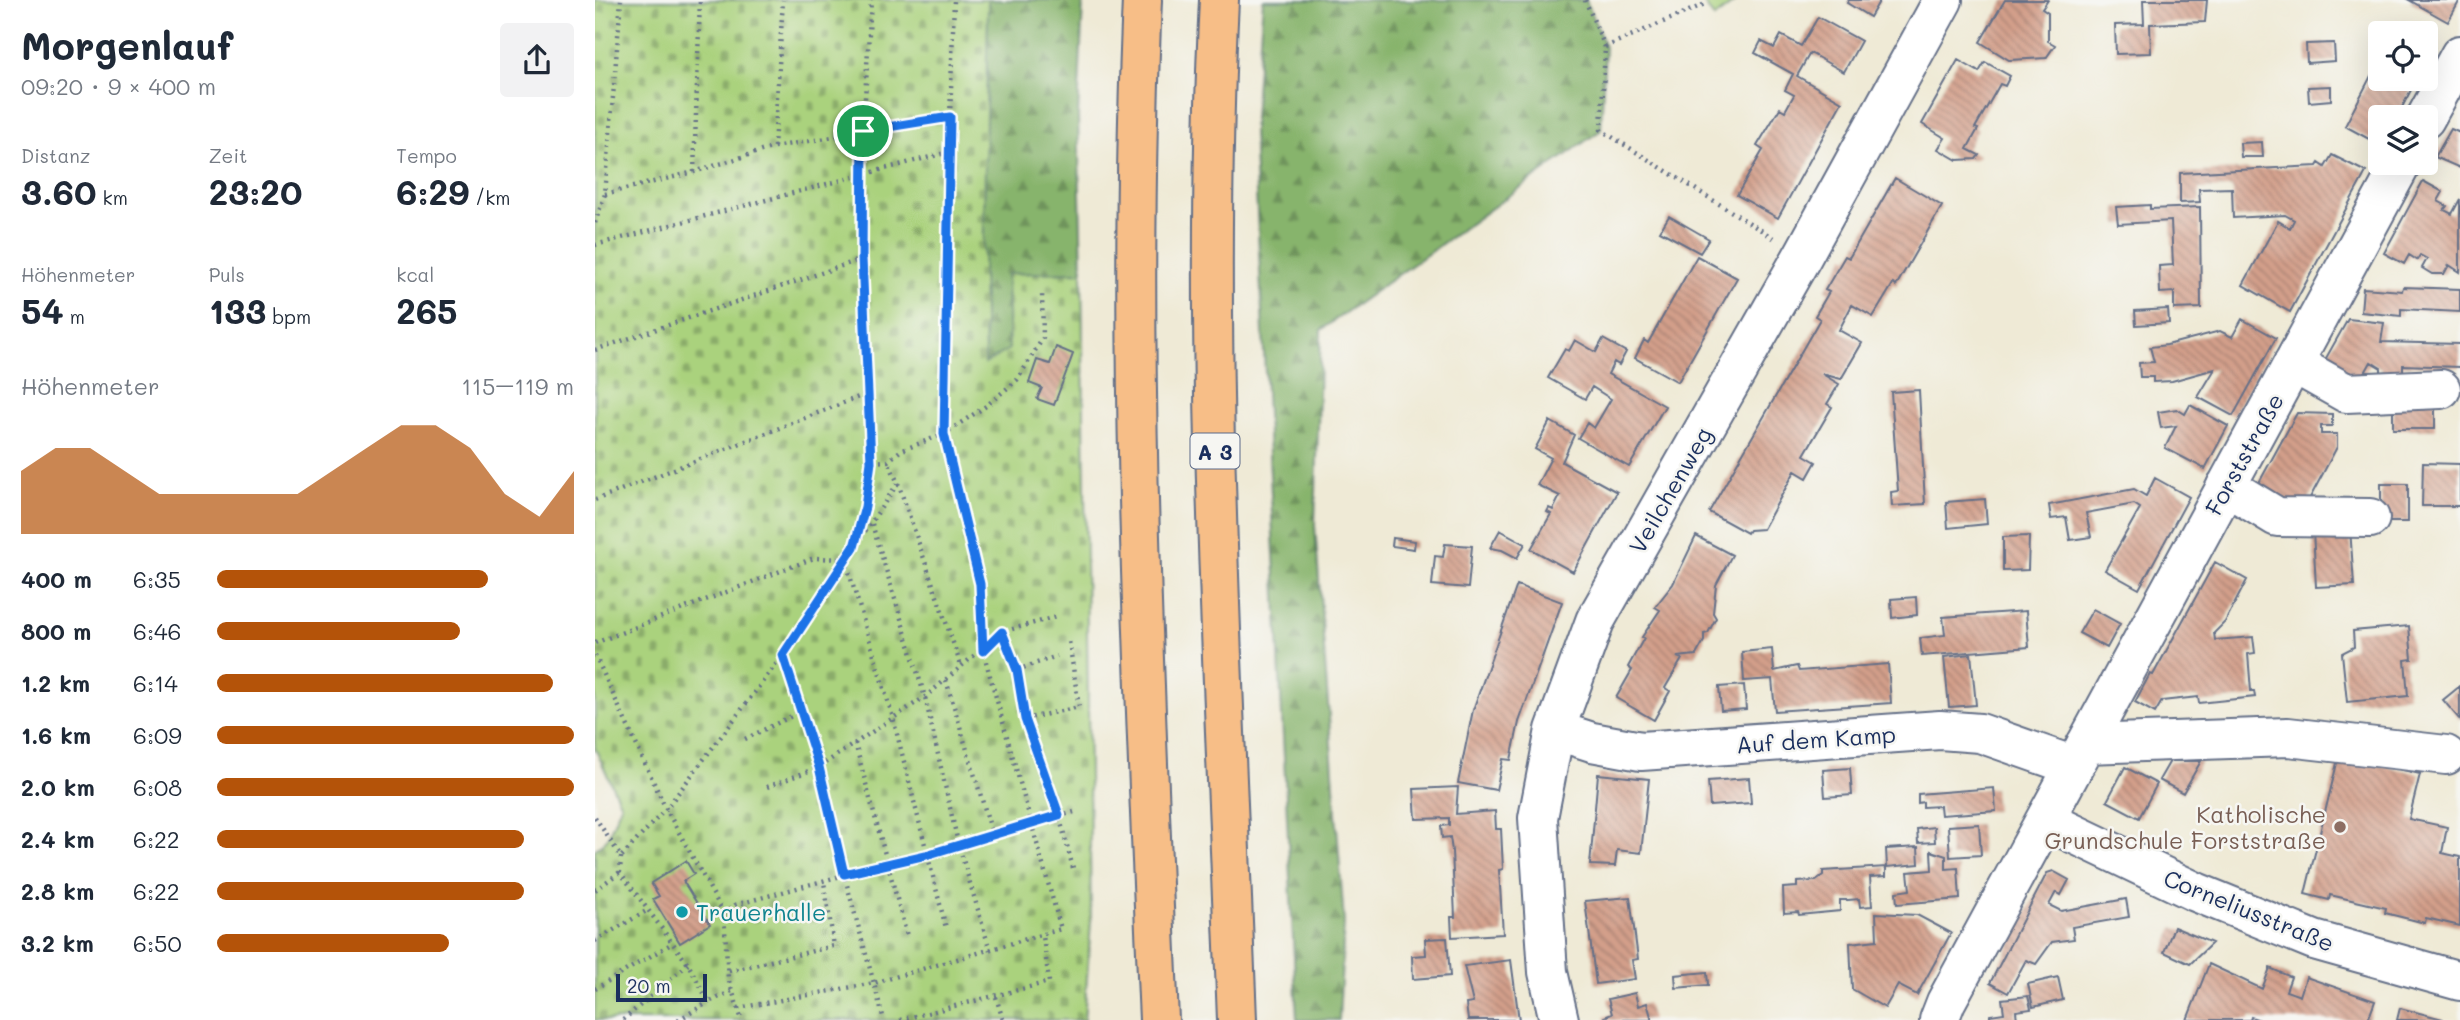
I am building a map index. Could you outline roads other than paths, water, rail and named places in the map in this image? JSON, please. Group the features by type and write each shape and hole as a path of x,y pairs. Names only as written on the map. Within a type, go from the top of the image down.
{"highway":[{"path":"1142,0 1136,130 1142,652 1159,1020"},
{"name":"A 3","path":"1219,0 1212,130 1213,341 1217,544 1237,1020"}],"street":[{"name":"Veilchenweg","path":"1559,1020 1548,972 1538,818 1555,730 1595,621 1803,257 1943,0"},
{"name":"Forststraße","path":"1940,1020 2080,755 2395,175"},
{"path":"2293,363 2346,394 2441,389"},
{"path":"2226,486 2277,517 2370,518"},
{"name":"Auf dem Kamp","path":"1555,730 1593,742 1641,751 1940,730 1980,733 2080,755"},
{"path":"2080,755 2288,737 2446,755"},
{"name":"Corneliusstraße","path":"2045,820 2196,892 2314,940 2460,981"}],"place":[{"name":"Katholische Grundschule Forststraße","path":"2340,827"},
{"name":"Trauerhalle","path":"682,912"}]}
